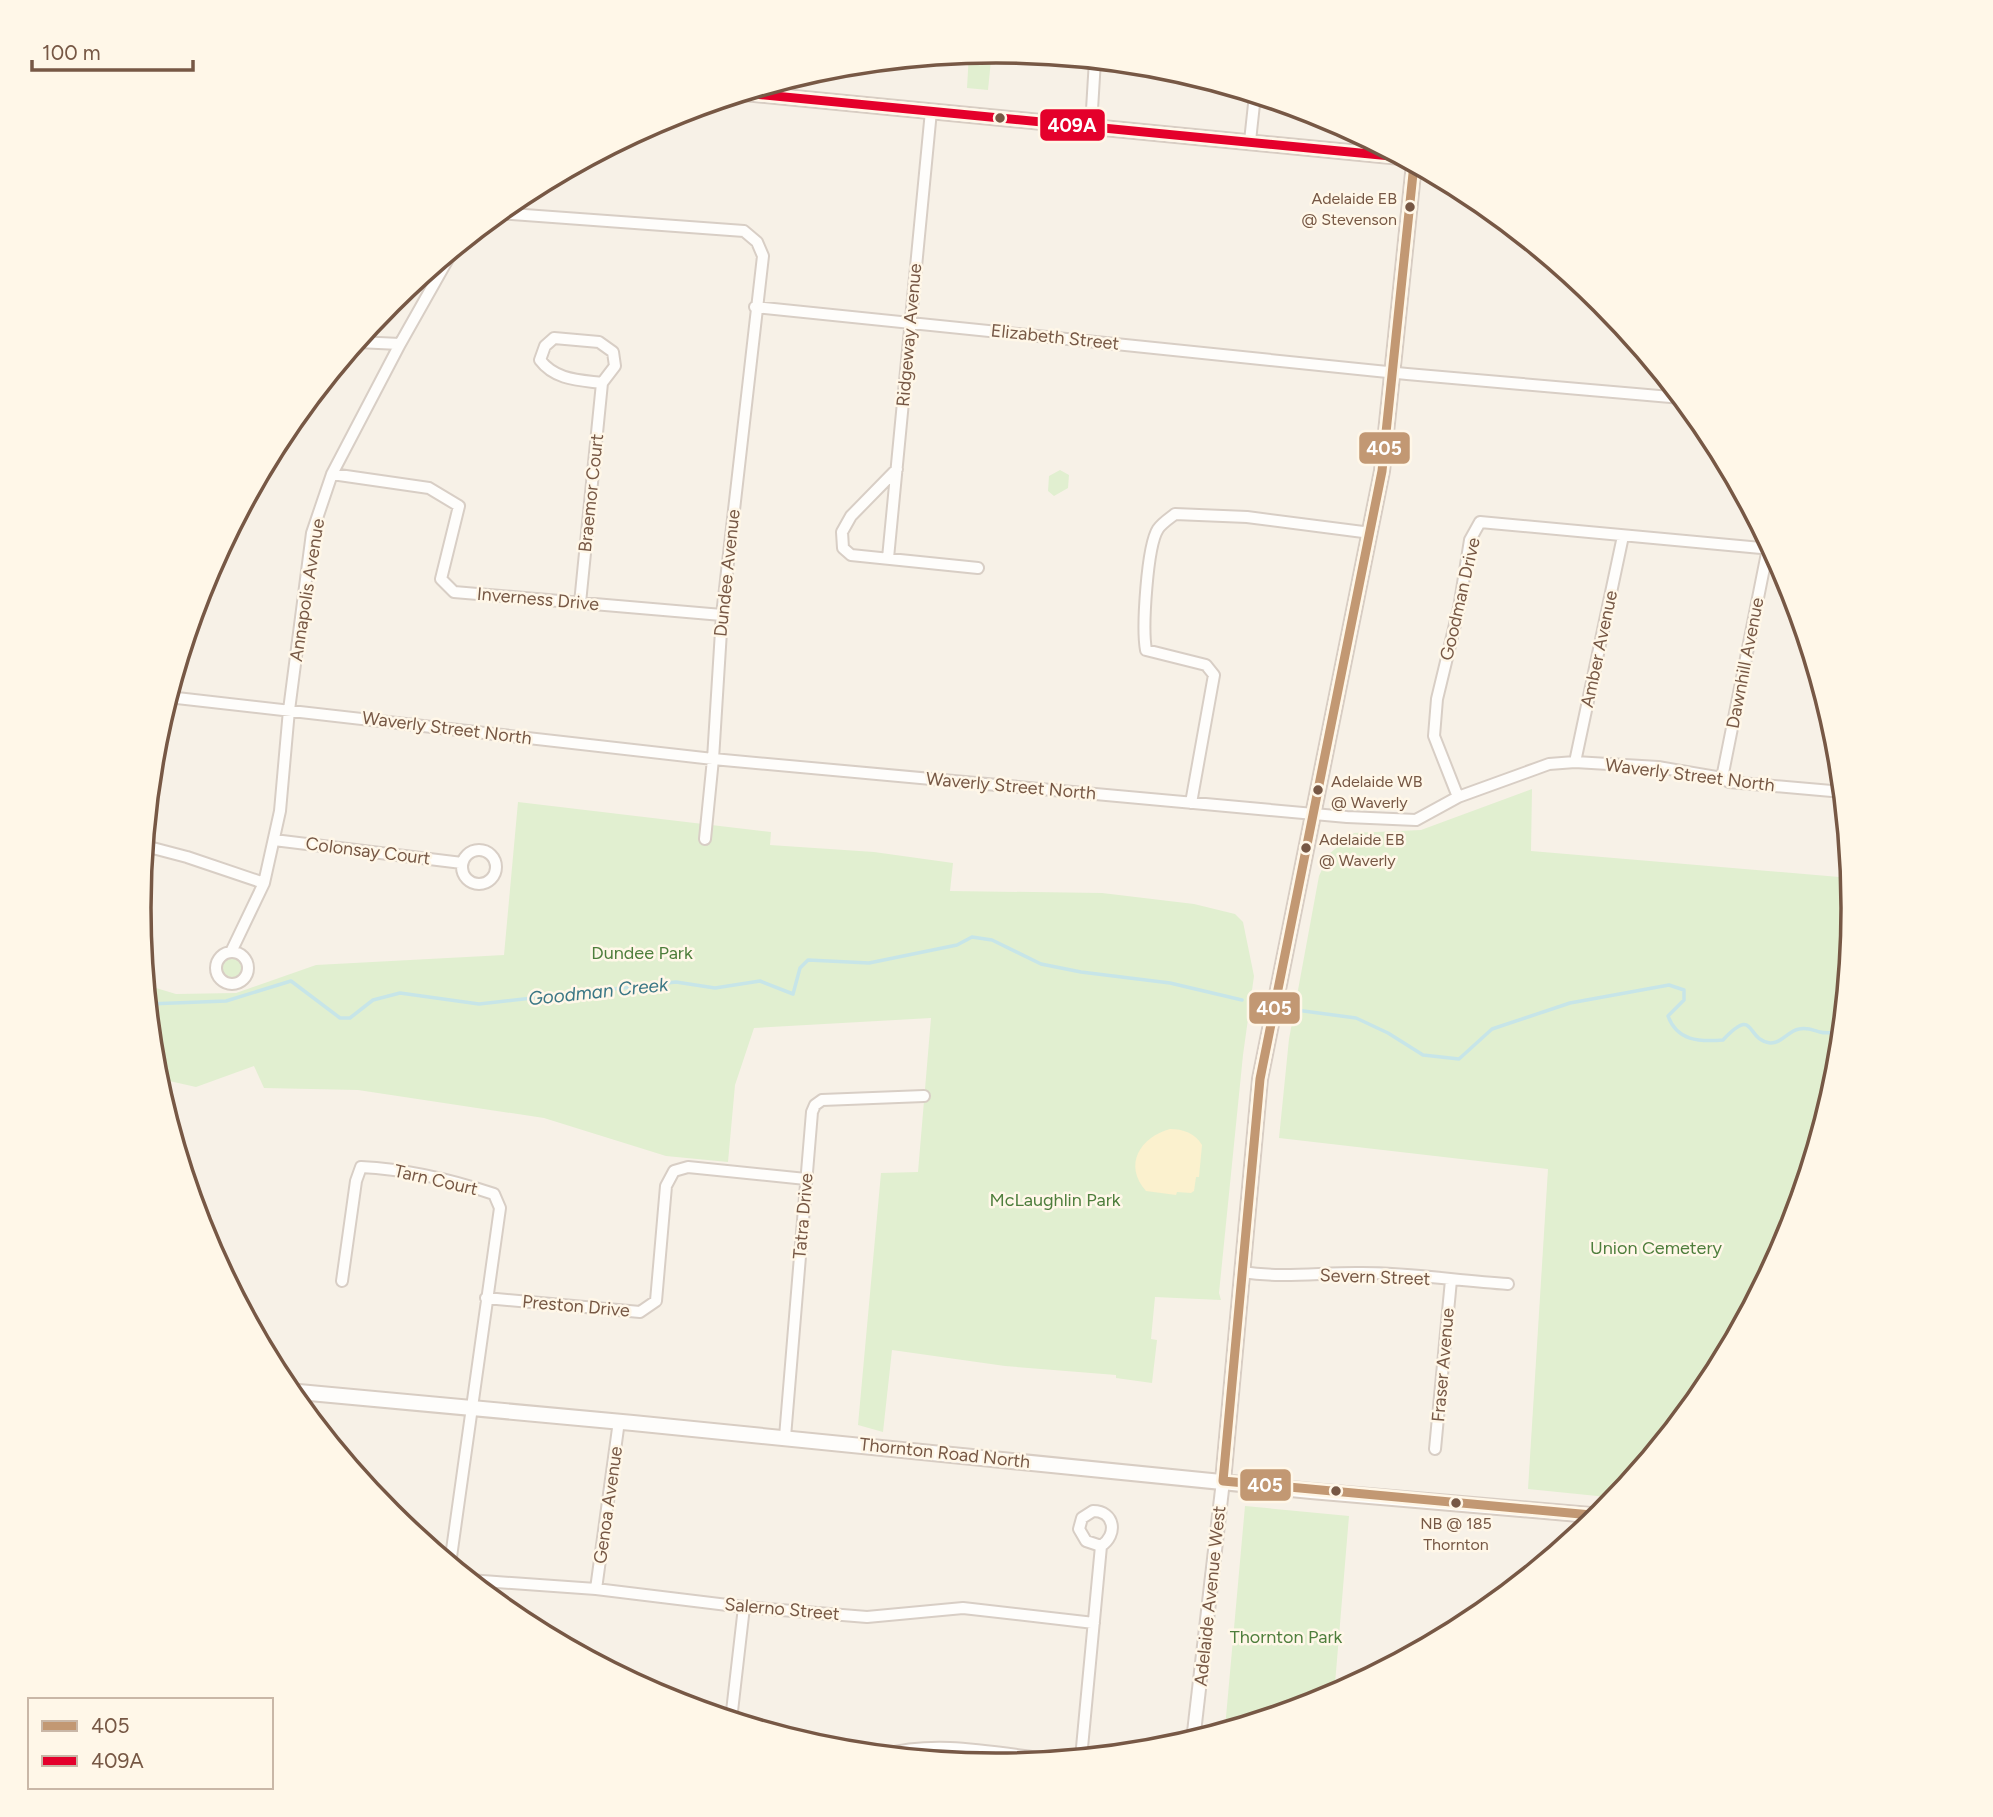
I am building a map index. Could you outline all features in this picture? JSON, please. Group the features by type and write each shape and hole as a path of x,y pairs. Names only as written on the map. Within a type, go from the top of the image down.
{"main road":[{"path":"767,95 1379,155"},
{"name":"Adelaide Avenue West","path":"1223,1481 1259,1079 1371,533 1387,439 1413,173"},
{"name":"Thornton Road North","path":"304,1392 1585,1514"}],"street":[{"path":"1090,126 1094,69"},
{"path":"782,91 782,97"},
{"path":"1250,141 1254,104"},
{"name":"Ridgeway Avenue","path":"888,558 931,111"},
{"path":"514,214 744,231 757,242 763,256 755,307"},
{"name":"Annapolis Avenue","path":"231,952 264,883 280,811 289,710 312,533 332,474 441,271"},
{"name":"Elizabeth Street","path":"755,307 1393,373 1669,397"},
{"name":"Dundee Avenue","path":"705,839 722,615 755,307"},
{"name":"Braemor Court","path":"580,603 602,383 615,366 613,352 599,342 554,338 545,346 540,360 548,370 564,378 602,383"},
{"path":"369,343 400,344"},
{"path":"897,469 851,516 842,532 844,548 851,555 978,568"},
{"name":"Inverness Drive","path":"332,474 429,488 459,506 440,579 454,592 722,615"},
{"path":"1191,803 1214,675 1206,665 1146,650 1143,632 1149,564 1158,529 1175,514 1247,517 1371,533"},
{"name":"Goodman Drive","path":"1458,797 1434,736 1436,711 1459,608 1470,540 1480,522 1761,548"},
{"name":"Amber Avenue","path":"1575,762 1623,536"},
{"name":"Dawnhill Avenue","path":"1721,778 1767,562"},
{"name":"Waverly Street North","path":"178,699 713,759 1313,814 1416,820 1458,797 1549,764 1575,762 1658,767 1721,778 1729,782 1834,791"},
{"name":"Colonsay Court","path":"274,840 462,863"},
{"path":"153,848 264,883"},
{"name":"Tatra Drive","path":"785,1437 812,1112 818,1102 924,1096"},
{"name":"Tarn Court","path":"342,1281 356,1181 361,1167 385,1168 471,1186 494,1194 500,1208 451,1554"},
{"name":"Preston Drive","path":"486,1298 640,1312 656,1301 666,1186 674,1171 688,1167 807,1180"},
{"name":"Severn Street","path":"1242,1272 1265,1276 1357,1273 1508,1284"},
{"name":"Fraser Avenue","path":"1435,1449 1451,1280"},
{"name":"Genoa Avenue","path":"596,1589 619,1421"},
{"name":"Adelaide Avenue West","path":"1194,1730 1223,1481"},
{"path":"1082,1749 1101,1546"},
{"name":"Salerno Street","path":"485,1581 596,1589 744,1607 867,1617 962,1608 1094,1623"},
{"path":"732,1711 744,1607"},
{"path":"906,1749 930,1746 1001,1754"}],"green space":[{"path":"991,63 988,90 967,88 968,64"},
{"path":"1060,470 1069,475 1068,488 1054,496 1048,491 1049,476"},
{"name":"Union Cemetery","path":"1532,789 1531,851 1841,877 1840,964 1826,1073 1797,1180 1778,1232 1729,1331 1700,1378 1632,1466 1603,1497 1528,1489 1548,1169 1279,1138 1289,1039 1319,876 1329,854 1354,833 1421,830"},
{"path":"518,802 771,832 770,845 874,852 953,863 950,891 1102,893 1194,904 1235,914 1243,922 1254,976 1243,1055 1219,1293 1221,1300 1155,1297 1151,1339 1157,1340 1152,1383 1116,1378 1116,1375 1005,1366 892,1350 883,1432 858,1425 881,1173 918,1172 931,1018 754,1028 735,1085 728,1162 666,1156 544,1118 358,1090 264,1088 254,1066 196,1087 169,1081 155,988 176,994 236,993 316,965 504,955"},
{"path":"232,957 240,960 243,968 240,976 232,979 224,976 221,968 224,960"},
{"name":"Thornton Park","path":"1245,1506 1349,1516 1335,1683 1226,1722"}],"sand":[{"path":"1170,1129 1196,1137 1202,1145 1199,1177 1196,1177 1194,1191 1191,1193 1177,1192 1176,1195 1146,1191 1139,1181 1136,1171 1138,1153 1150,1138"}],"waterway":[{"name":"Goodman Creek","path":"157,1004 226,1001 291,981 340,1018 350,1018 373,1000 400,993 479,1004 676,982 715,988 760,981 793,994 800,968 808,960 869,963 957,945 972,937 992,940 1041,964 1170,983 1242,1000"},
{"name":"Goodman Creek","path":"1296,1010 1356,1018 1388,1033 1423,1055 1459,1059 1492,1029 1570,1003 1669,985 1684,990 1684,1000 1668,1016 1677,1031 1690,1038 1723,1040 1741,1025 1750,1027 1762,1041 1770,1043 1778,1042 1802,1028 1833,1033"}],"transit line":[{"name":"409A","path":"767,95 1379,155"},
{"name":"405","path":"1413,173 1382,471 1260,1079 1223,1481 1585,1514"}],"place":[{"name":"Adelaide EB @ Stevenson","path":"1410,207"},
{"name":"Adelaide WB @ Waverly","path":"1318,790"},
{"name":"Adelaide EB @ Waverly","path":"1306,848"},
{"name":"NB @ 185 Thornton","path":"1456,1503"}],"park label":[{"name":"Dundee Park","path":"642,953"},
{"name":"McLaughlin Park","path":"1055,1200"}]}
